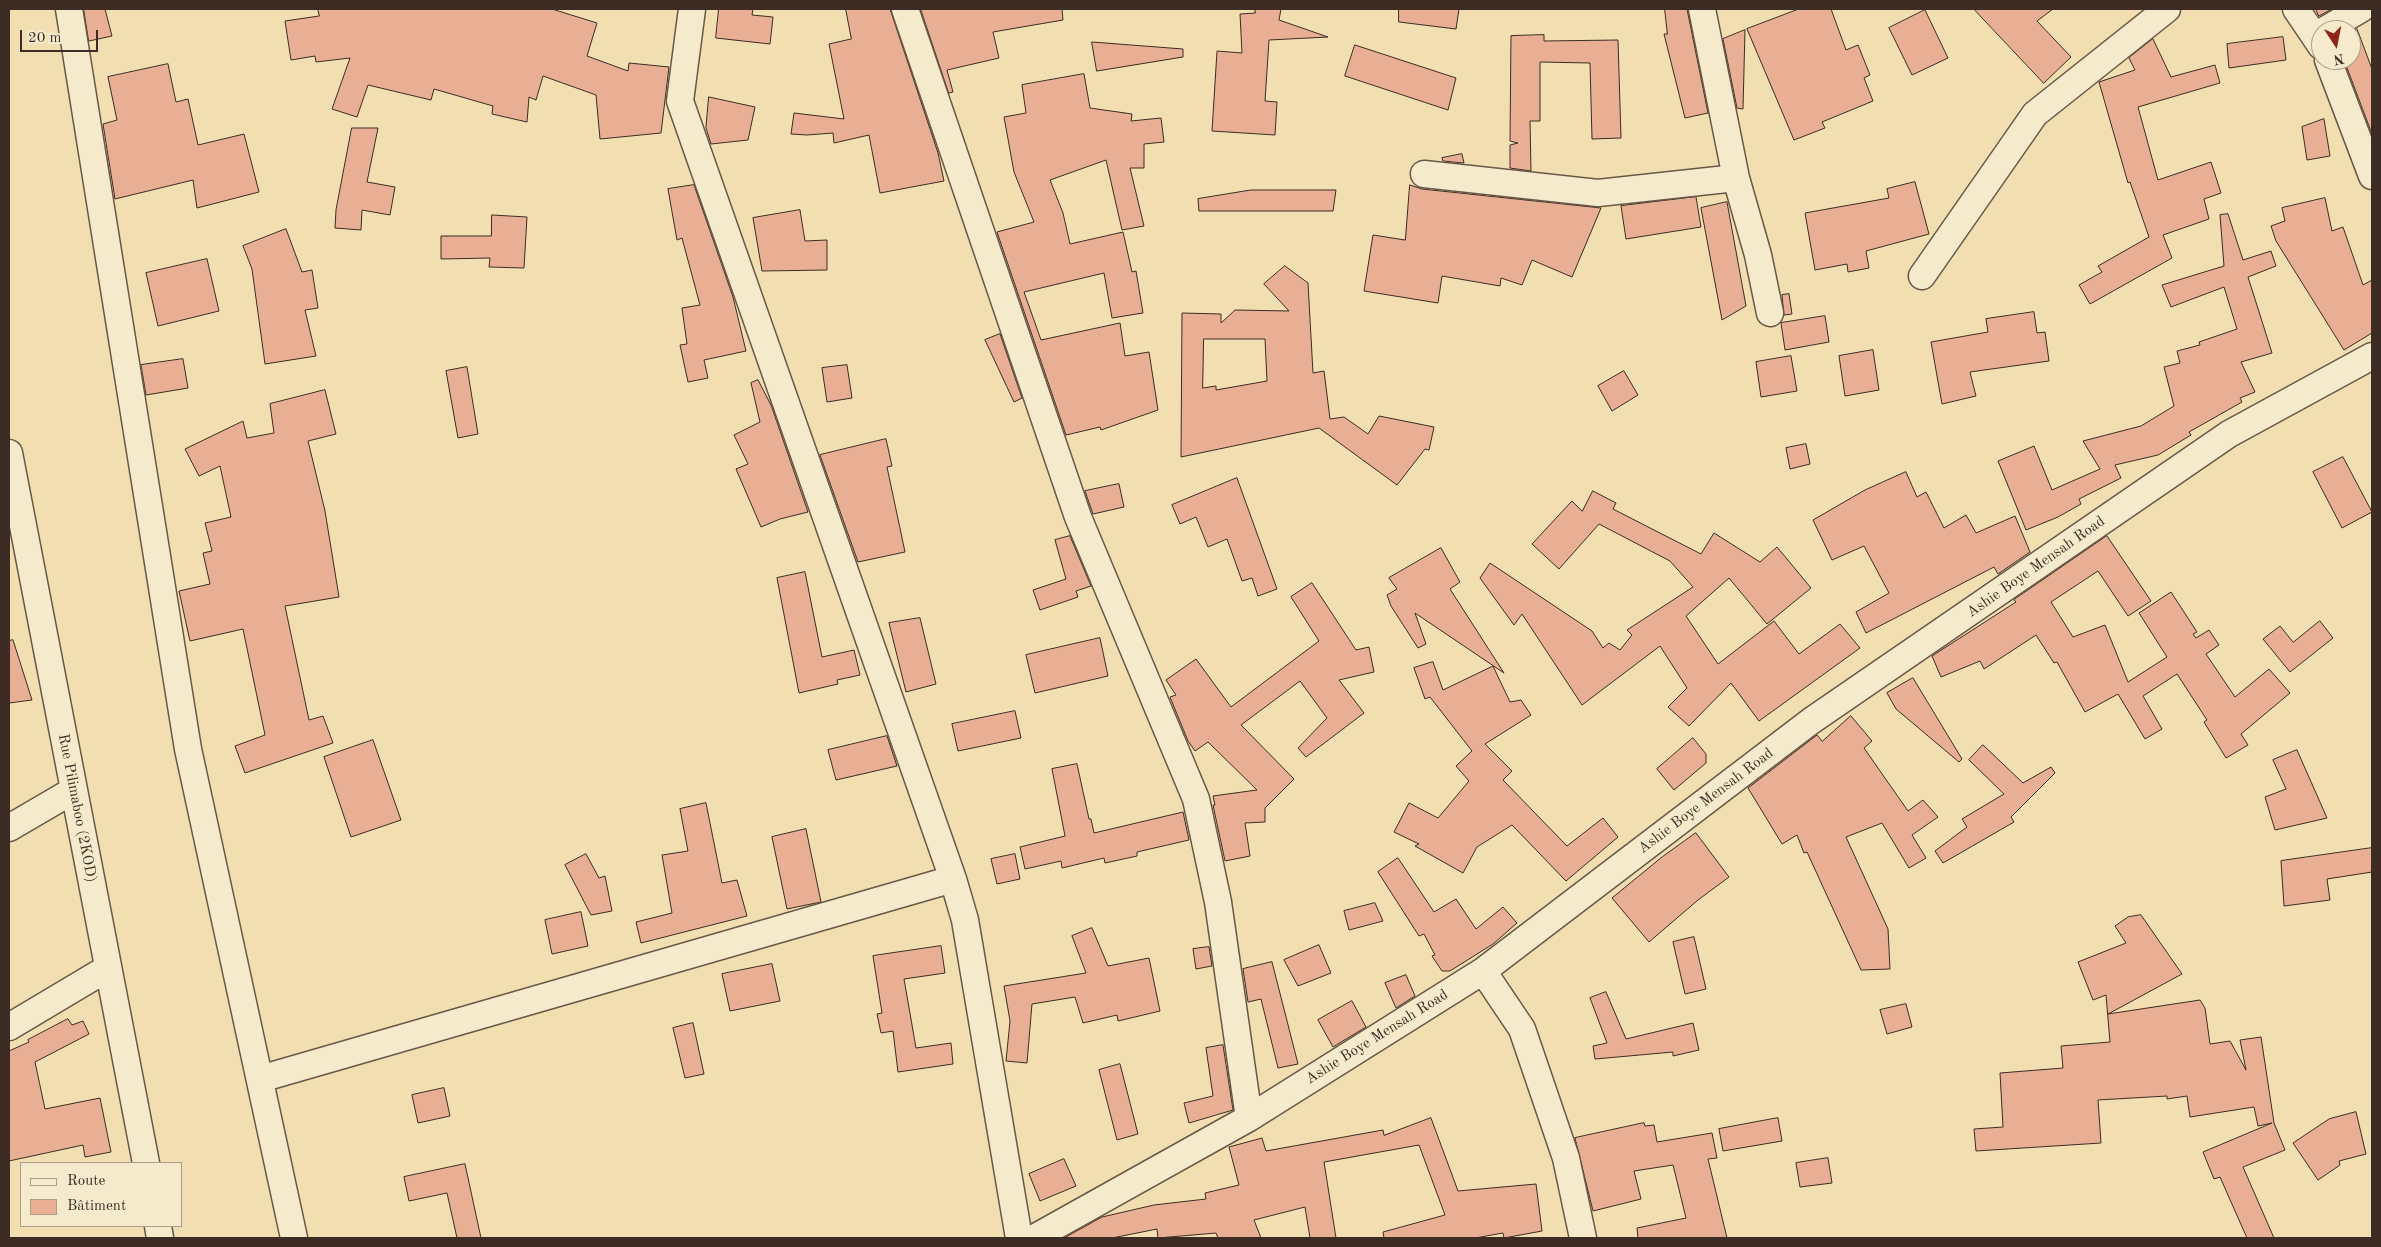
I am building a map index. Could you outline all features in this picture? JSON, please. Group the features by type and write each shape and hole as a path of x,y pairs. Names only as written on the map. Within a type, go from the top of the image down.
{"street":[{"path":"69,9 188,749 294,1238"},
{"path":"692,9 680,101 953,879 965,920 1019,1238"},
{"path":"905,9 1078,517 1196,799 1218,902 1249,1118"},
{"path":"1702,9 1736,178 1758,255 1770,313"},
{"path":"1922,276 2035,114 2167,9"},
{"path":"2296,9 2311,26"},
{"path":"2344,20 2361,9"},
{"path":"2332,70 2372,176"},
{"path":"1424,174 1598,193 1736,178"},
{"name":"Ashie Boye Mensah Road","path":"1034,1238 1249,1118 1483,971 1811,721 2229,434 2372,356"},
{"name":"Rue Pilimaboo (2KOD)","path":"9,453 14,512 74,790 146,1162"},
{"path":"9,828 74,790"},
{"path":"260,1079 953,879"},
{"path":"9,1026 108,968"},
{"path":"1483,971 1522,1029 1566,1158 1583,1238"}],"building":[{"path":"84,9 105,9 112,36 89,41"},
{"path":"318,9 552,9 597,23 587,56 628,71 629,63 669,67 661,133 600,139 596,95 543,76 536,100 529,97 527,122 492,114 493,106 434,89 431,100 368,85 357,117 332,109 350,58 316,62 315,56 291,60 285,21 319,16"},
{"path":"719,9 753,9 752,15 773,17 770,44 716,38"},
{"path":"846,9 890,9 938,153 944,181 880,193 869,135 834,143 833,133 791,134 794,113 844,119 829,44 851,39"},
{"path":"921,9 1062,9 1063,20 993,32 999,58 947,70 953,92 949,93"},
{"path":"1255,9 1281,9 1279,20 1328,37 1269,40 1265,101 1277,102 1275,135 1212,131 1217,51 1242,53 1240,14 1255,13"},
{"path":"1399,9 1459,9 1456,29 1399,22"},
{"path":"1665,9 1687,9 1708,113 1685,118 1664,34 1667,34"},
{"path":"1799,9 1831,9 1846,50 1858,45 1870,75 1864,78 1873,101 1822,122 1825,128 1794,140 1747,29"},
{"path":"1974,9 2053,9 2037,21 2071,57 2044,83"},
{"path":"2316,9 2332,9 2319,16"},
{"path":"1925,10 1948,58 1912,75 1889,28"},
{"path":"1745,30 1743,109 1737,108 1723,39"},
{"path":"1544,35 1544,41 1618,40 1621,138 1592,139 1590,63 1540,62 1540,121 1530,121 1531,171 1510,168 1510,145 1518,143 1510,141 1511,36"},
{"path":"2283,37 2286,60 2229,68 2227,44"},
{"path":"2153,39 2171,77 2215,65 2220,83 2138,107 2158,180 2211,162 2221,193 2204,199 2209,219 2163,235 2172,258 2090,304 2079,285 2102,272 2098,266 2149,237 2130,182 2128,183 2099,82 2135,70 2129,58"},
{"path":"2361,40 2372,69 2372,134 2348,70 2361,70"},
{"path":"1092,42 1183,49 1183,57 1097,71"},
{"path":"1355,45 1456,78 1448,110 1345,76"},
{"path":"168,64 176,102 188,99 198,145 244,134 259,192 197,208 193,180 115,199 103,124 117,120 108,77"},
{"path":"1084,74 1090,108 1132,114 1131,121 1161,118 1164,142 1144,144 1144,168 1130,168 1144,226 1122,230 1106,160 1050,180 1063,213 1070,244 1123,232 1132,272 1136,271 1143,313 1112,318 1104,273 1024,292 1041,340 1120,323 1125,356 1149,352 1158,410 1101,430 1100,427 1066,435 997,232 1034,222 1014,172 1004,117 1026,113 1022,85"},
{"path":"709,97 755,107 748,140 711,144 706,128"},
{"path":"2324,119 2330,156 2307,160 2302,127"},
{"path":"352,128 378,128 367,182 395,187 390,215 362,210 361,230 335,228 336,210"},
{"path":"1462,154 1464,163 1443,161 1442,158"},
{"path":"1915,182 1929,234 1866,251 1869,268 1848,272 1847,264 1815,270 1805,213 1889,198 1887,189"},
{"path":"694,185 733,297 746,351 704,360 708,378 688,382 680,345 687,344 682,308 700,305 682,238 677,240 668,189"},
{"path":"1410,185 1422,189 1601,208 1572,277 1532,260 1522,285 1501,278 1500,286 1442,276 1438,303 1364,291 1373,235 1405,240"},
{"path":"1251,190 1336,190 1333,211 1199,211 1198,199"},
{"path":"1696,197 1701,227 1626,239 1621,206"},
{"path":"2325,198 2332,231 2343,227 2363,285 2372,280 2372,333 2344,350 2276,241 2271,226 2285,221 2282,208"},
{"path":"1727,202 1746,306 1722,320 1701,208"},
{"path":"800,210 805,241 827,240 827,270 762,271 753,218"},
{"path":"2228,214 2243,260 2271,251 2276,266 2248,277 2272,353 2241,362 2255,392 2240,398 2242,402 2189,432 2191,435 2158,455 2115,465 2121,478 2079,499 2081,504 2058,517 2026,530 1998,461 2034,446 2052,490 2100,469 2083,441 2141,426 2174,406 2164,367 2180,363 2177,351 2200,345 2199,342 2237,329 2224,287 2171,307 2162,285 2224,266 2220,215"},
{"path":"492,215 527,217 524,268 489,267 490,258 441,259 441,236 491,236"},
{"path":"286,229 302,272 312,270 318,308 305,310 316,356 265,364 252,269 243,246"},
{"path":"207,259 219,311 158,326 146,273"},
{"path":"1285,266 1308,283 1313,373 1324,371 1330,419 1344,417 1368,434 1379,416 1434,427 1429,450 1425,449 1397,485 1319,428 1181,457 1182,313 1221,314 1221,323 1235,310 1289,311 1264,284","holes":["1204,339 1265,339 1267,381 1216,390 1216,386 1203,388"]},
{"path":"1789,294 1792,314 1784,315 1782,295"},
{"path":"2034,312 2037,333 2045,332 2049,361 1970,372 1976,396 1942,404 1931,342 1988,332 1986,319"},
{"path":"1825,316 1829,342 1785,350 1781,323"},
{"path":"1000,334 1022,398 1014,402 985,340"},
{"path":"1873,350 1879,390 1845,396 1839,356"},
{"path":"1791,356 1797,391 1761,397 1756,362"},
{"path":"183,359 188,388 146,395 141,365"},
{"path":"847,365 852,398 827,402 822,368"},
{"path":"467,367 478,434 458,438 446,371"},
{"path":"1624,371 1638,395 1612,411 1598,386"},
{"path":"758,380 771,405 808,512 780,519 761,527 736,469 748,464 734,435 760,422 751,383"},
{"path":"325,390 336,434 308,441 325,511 339,597 285,606 309,720 323,716 333,743 245,773 235,746 265,735 243,629 190,641 179,591 210,584 203,553 212,551 205,523 231,517 220,466 199,476 185,449 243,421 247,438 274,433 270,404"},
{"path":"886,439 892,466 887,467 905,552 858,562 820,455"},
{"path":"1806,444 1810,464 1790,469 1786,448"},
{"path":"2343,457 2372,512 2342,528 2313,472"},
{"path":"1906,472 1917,497 1926,492 1944,528 1966,515 1976,533 2015,516 2030,552 1998,574 1994,567 1866,633 1856,612 1889,593 1864,546 1832,560 1813,520 1865,490"},
{"path":"1237,478 1277,589 1258,596 1252,578 1242,581 1227,539 1208,547 1196,517 1180,524 1172,505"},
{"path":"1119,484 1124,507 1093,514 1085,491"},
{"path":"1593,491 1616,503 1613,509 1701,554 1714,533 1760,562 1777,547 1811,588 1767,624 1729,578 1686,616 1718,664 1774,621 1799,654 1840,624 1860,648 1759,721 1731,683 1689,726 1668,707 1687,688 1660,646 1582,705 1522,614 1514,625 1480,578 1490,563 1592,631 1603,648 1609,643 1620,650 1632,635 1627,630 1693,587 1670,561 1599,524 1559,569 1532,544 1572,501 1582,511"},
{"path":"1070,536 1091,586 1076,591 1078,597 1040,610 1033,590 1066,579 1055,540"},
{"path":"2107,536 2151,601 2128,616 2098,571 2051,602 2073,637 2105,625 2128,682 2167,657 2139,613 2171,592 2197,632 2193,634 2196,638 2209,630 2219,645 2206,654 2235,697 2269,669 2290,693 2241,734 2248,745 2226,758 2204,722 2207,720 2177,674 2143,696 2162,729 2145,739 2118,694 2085,712 2057,662 2054,663 2036,635 1984,669 1980,661 1941,677 1932,656 2016,602 2014,600"},
{"path":"1441,548 1460,582 1450,589 1504,673 1415,613 1426,644 1418,648 1391,606 1387,595 1397,589 1389,578"},
{"path":"805,572 822,657 854,650 860,675 837,680 838,684 799,693 777,578"},
{"path":"1312,583 1356,650 1369,647 1374,672 1339,680 1364,713 1306,757 1298,748 1327,718 1300,681 1241,725 1294,779 1265,808 1265,822 1245,823 1250,856 1225,861 1213,805 1215,805 1213,796 1257,790 1208,742 1195,751 1188,741 1170,697 1176,695 1166,680 1196,659 1231,707 1319,641 1291,597"},
{"path":"920,618 936,684 906,692 889,623"},
{"path":"2320,621 2333,638 2290,672 2263,639 2280,626 2293,642"},
{"path":"1100,638 1108,676 1035,693 1026,655"},
{"path":"13,640 32,700 9,703 9,641"},
{"path":"1433,662 1443,690 1493,666 1510,702 1521,700 1531,715 1485,744 1512,771 1503,780 1567,846 1603,818 1618,837 1566,881 1512,825 1477,847 1463,873 1415,846 1419,844 1394,832 1409,803 1438,818 1469,781 1456,766 1472,751 1430,697 1425,699 1414,668"},
{"path":"1913,678 1962,759 1959,762 1896,709 1887,693"},
{"path":"1015,711 1021,738 958,751 952,724"},
{"path":"1851,716 1872,741 1864,748 1908,811 1923,800 1938,817 1912,835 1926,858 1909,868 1882,823 1846,837 1888,929 1890,969 1861,970 1807,852 1804,853 1797,835 1782,844 1748,788 1817,735 1822,741"},
{"path":"887,736 897,766 836,780 828,750"},
{"path":"1693,738 1706,754 1706,763 1674,790 1657,769"},
{"path":"373,740 401,820 351,837 324,757"},
{"path":"1983,745 2023,783 2051,767 2055,773 2011,817 2014,822 1943,863 1935,851 1967,827 1962,819 2004,794 1969,760"},
{"path":"2297,750 2327,818 2275,830 2265,797 2286,789 2273,760"},
{"path":"1077,764 1089,819 1091,819 1094,833 1183,812 1189,840 1137,852 1137,856 1105,863 1104,858 1062,868 1061,861 1025,869 1020,847 1065,836 1052,769"},
{"path":"706,803 722,883 737,880 747,916 641,943 636,922 672,913 662,855 688,851 680,809"},
{"path":"806,829 821,902 787,909 772,837"},
{"path":"1696,833 1729,877 1698,900 1649,942 1612,898 1662,857"},
{"path":"2372,848 2372,872 2327,879 2330,900 2284,906 2281,861"},
{"path":"586,854 599,878 605,876 612,911 591,915 565,865"},
{"path":"1015,854 1020,879 997,884 991,859"},
{"path":"1398,858 1434,912 1456,899 1476,929 1503,907 1517,923 1493,944 1450,971 1442,971 1432,956 1435,955 1424,934 1419,936 1378,872"},
{"path":"1375,903 1383,921 1349,930 1344,911"},
{"path":"581,912 588,946 552,954 545,920"},
{"path":"2141,915 2182,974 2108,1014 2200,1000 2205,1008 2210,1044 2230,1041 2246,1070 2240,1040 2261,1037 2274,1123 2285,1150 2243,1167 2274,1238 2247,1238 2220,1177 2214,1179 2203,1152 2272,1123 2258,1126 2254,1107 2190,1117 2187,1096 2167,1099 2167,1096 2098,1100 2101,1143 1976,1151 1974,1129 2003,1127 2000,1073 2063,1068 2061,1046 2110,1042 2106,995 2093,1000 2078,962 2126,943 2115,926 2128,917"},
{"path":"1092,928 1108,966 1149,958 1160,1011 1118,1021 1117,1015 1083,1023 1075,997 1032,1004 1027,1063 1006,1061 1010,1021 1004,986 1086,973 1072,936"},
{"path":"1694,937 1706,989 1685,994 1673,942"},
{"path":"1319,945 1331,973 1298,986 1284,960"},
{"path":"941,946 945,973 904,979 916,1048 951,1043 953,1064 898,1072 893,1031 881,1033 877,1014 882,1013 873,956"},
{"path":"1209,947 1212,966 1196,969 1193,949"},
{"path":"1272,962 1298,1064 1278,1068 1261,999 1248,1002 1243,969"},
{"path":"772,964 780,1001 730,1011 722,974"},
{"path":"1406,975 1415,996 1396,1008 1385,983"},
{"path":"1606,992 1626,1039 1693,1023 1699,1050 1673,1056 1673,1052 1595,1059 1593,1046 1607,1043 1590,998"},
{"path":"1352,1001 1366,1027 1333,1047 1318,1020"},
{"path":"1906,1004 1912,1027 1887,1034 1880,1010"},
{"path":"68,1019 72,1025 83,1021 89,1034 35,1062 45,1109 100,1098 111,1152 85,1157 83,1145 9,1161 9,1051 29,1042 28,1040"},
{"path":"693,1023 704,1074 685,1078 673,1028"},
{"path":"1223,1045 1233,1110 1189,1123 1184,1103 1213,1096 1206,1048"},
{"path":"1120,1064 1138,1134 1117,1140 1099,1070"},
{"path":"444,1088 450,1116 418,1123 412,1095"},
{"path":"2356,1112 2366,1154 2339,1161 2340,1165 2318,1180 2293,1143 2329,1119"},
{"path":"1431,1118 1458,1191 1536,1184 1542,1231 1504,1238 1503,1233 1475,1238 1384,1238 1383,1232 1445,1215 1419,1145 1324,1162 1336,1238 1310,1238 1305,1207 1254,1220 1261,1238 1218,1238 1216,1233 1158,1238 1157,1229 1112,1238 1064,1238 1102,1217 1154,1205 1206,1199 1205,1193 1239,1185 1229,1147 1262,1138 1266,1151 1383,1130 1384,1135"},
{"path":"1778,1118 1782,1141 1723,1151 1719,1129"},
{"path":"1644,1123 1645,1126 1654,1125 1657,1142 1712,1133 1717,1158 1708,1159 1727,1238 1638,1238 1637,1228 1686,1218 1673,1165 1634,1171 1641,1199 1593,1211 1575,1138"},
{"path":"1828,1158 1832,1183 1800,1187 1796,1163"},
{"path":"1064,1159 1076,1186 1040,1201 1029,1174"},
{"path":"465,1164 481,1238 457,1238 447,1193 409,1201 404,1177"}]}
